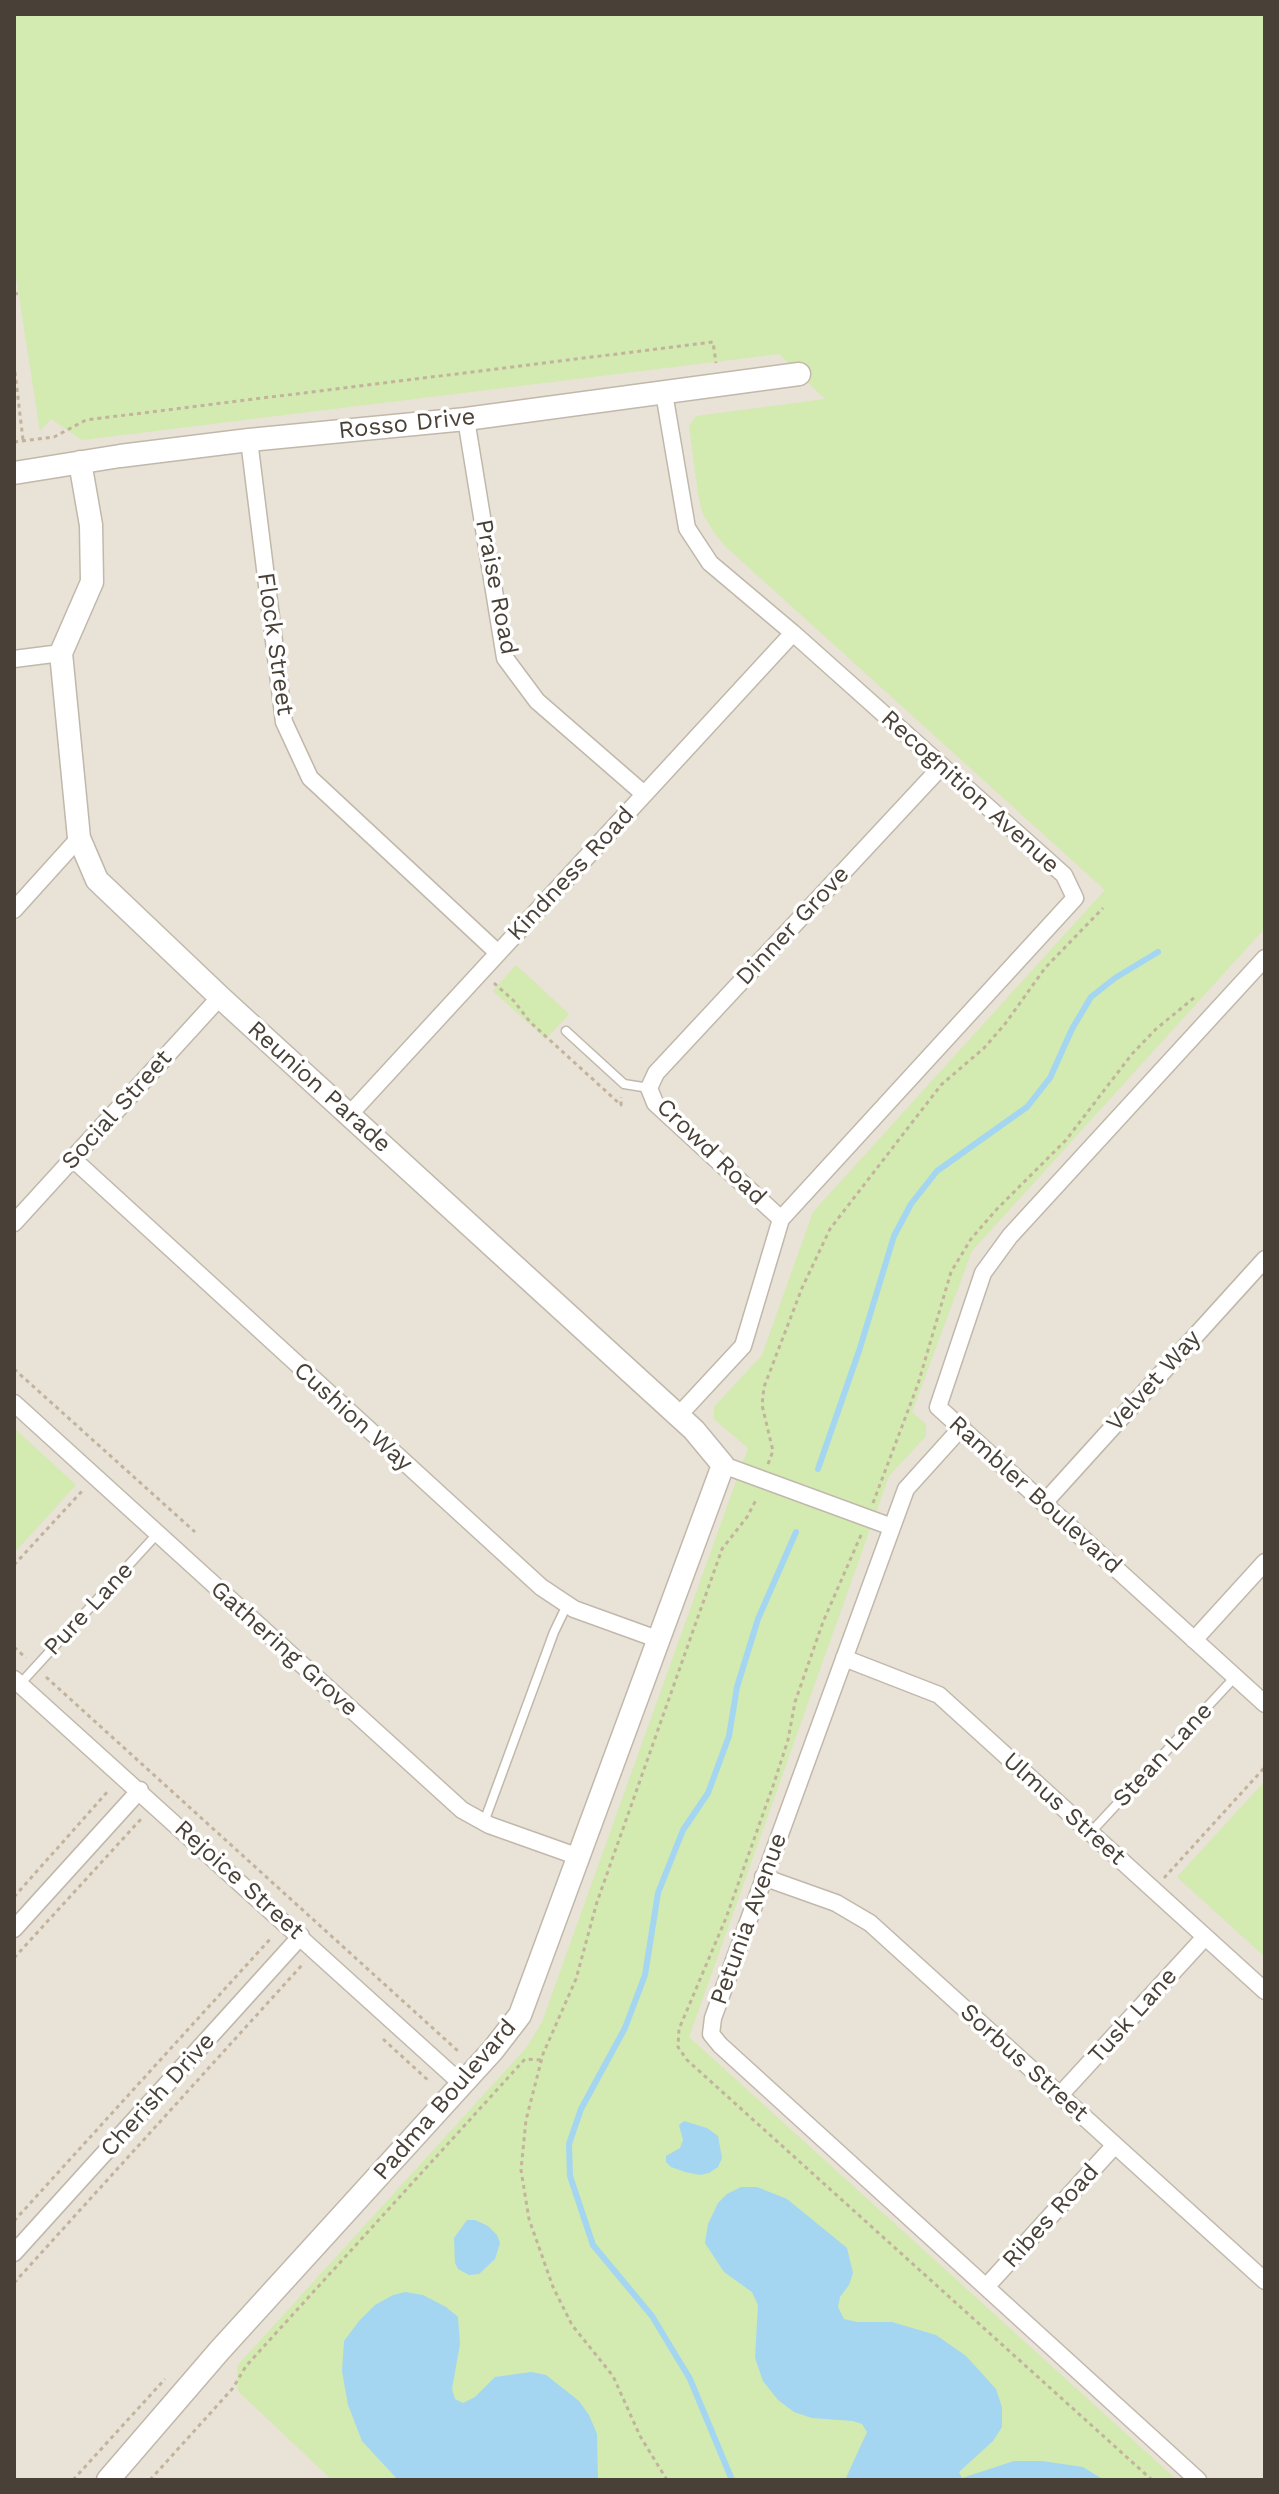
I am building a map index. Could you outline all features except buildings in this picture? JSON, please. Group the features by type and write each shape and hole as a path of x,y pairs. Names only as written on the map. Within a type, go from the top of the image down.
{"street":[{"name":"Rosso Drive","path":"14,473 249,440 466,419 799,374"},
{"name":"Recognition Avenue","path":"664,393 687,528 710,563 1064,875 1075,898 781,1219 743,1346 678,1416"},
{"name":"Praise Road","path":"466,419 505,658 537,701 644,794"},
{"name":"Flock Street","path":"249,440 284,722 310,778 498,953"},
{"name":"Reunion Parade","path":"80,462 91,525 92,582 61,653 79,838 97,880 220,997 678,1416 723,1465 892,1527"},
{"name":"Kindness Road","path":"349,1115 793,633"},
{"path":"14,659 61,653"},
{"name":"Dinner Grove","path":"649,1088 656,1073 941,767"},
{"path":"14,910 79,838"},
{"name":"Rambler Boulevard","path":"1265,958 1010,1236 983,1273 938,1407 1265,1704"},
{"name":"Social Street","path":"14,1223 220,997"},
{"name":"Crowd Road","path":"649,1088 655,1103 781,1219"},
{"name":"Cushion Way","path":"73,1159 541,1587 567,1605 657,1639"},
{"name":"Velvet Way","path":"1044,1503 1265,1259"},
{"name":"Gathering Grove","path":"14,1403 451,1801 484,1823 579,1857"},
{"name":"Petunia Avenue","path":"962,1427 906,1489 763,1877 713,2018 711,2034 1198,2480"},
{"name":"Padma Boulevard","path":"108,2480 220,2350 493,2050 520,2015 723,1465"},
{"path":"1194,1640 1265,1562"},
{"name":"Ulmus Street","path":"844,1658 939,1695 1265,1991"},
{"name":"Rejoice Street","path":"17,1681 462,2084"},
{"path":"14,1929 140,1790"},
{"name":"Sorbus Street","path":"763,1877 836,1903 861,1916 1265,2281"},
{"name":"Cherish Drive","path":"14,2253 301,1936"},
{"name":"Tusk Lane","path":"1060,2095 1205,1937"},
{"name":"Ribes Road","path":"986,2287 1115,2145"}],"lane":[{"name":"Crowd Road","path":"566,1031 624,1084 649,1088"},
{"name":"Pure Lane","path":"17,1681 158,1533"},
{"path":"484,1823 554,1632 567,1605"},
{"name":"Stean Lane","path":"1090,1832 1235,1677"}],"path":[{"path":"14,294 21,293"},
{"path":"14,442 54,437 86,420 713,342 719,386"},
{"path":"14,364 23,441"},
{"path":"667,2480 640,2436 613,2376 572,2325 553,2287 529,2219 521,2170 526,2120 542,2060 576,1979 597,1902 722,1549 747,1517 763,1480 773,1451 762,1405 764,1387 802,1288 830,1229 941,1085 984,1048 1045,968 1103,908"},
{"path":"481,972 514,1001 530,1022 621,1105 620,1081"},
{"path":"14,1369 195,1532"},
{"path":"14,1565 83,1490"},
{"path":"867,1518 823,1622 795,1702 788,1740 774,1783 726,1918 679,2029 678,2047 687,2060 1152,2480"},
{"path":"67,1696 458,2051"},
{"path":"1153,1890 1265,1767"},
{"path":"14,1897 110,1791 106,1787"},
{"path":"14,1958 141,1819"},
{"path":"14,2221 272,1937"},
{"path":"14,2283 302,1965"},
{"path":"150,2480 233,2388 246,2366 525,2059 542,2060"}],"shaded area":[{"path":"14,14 1265,14 1265,2480 14,2480"}],"green space":[{"path":"14,14 1265,14 1265,928 972,1251 912,1412 926,1424 926,1436 889,1476 689,2037 1177,2480 332,2480 238,2391 237,2366 527,2047 542,2022 748,1448 714,1419 714,1407 762,1355 813,1212 1105,890 725,546 713,531 702,512 689,426 696,416 825,399 779,354 82,440 51,419 40,431 14,264"},
{"path":"516,965 569,1014 546,1039 493,991"},
{"path":"14,1428 76,1485 14,1553"},
{"path":"1265,1781 1265,1956 1264,1956 1177,1877"}],"water":[{"path":"684,2121 707,2128 718,2136 722,2158 718,2167 709,2173 685,2172 666,2162 666,2156 680,2148 683,2140 679,2125"},
{"path":"741,2187 757,2187 787,2199 847,2248 853,2273 838,2307 844,2319 892,2322 936,2335 966,2356 996,2389 1002,2407 1002,2427 993,2441 959,2472 962,2478 1014,2461 1042,2461 1083,2467 1104,2480 845,2480 867,2432 862,2424 853,2421 812,2418 794,2412 778,2400 763,2381 755,2358 758,2305 752,2292 724,2272 705,2243 708,2224 718,2203"},
{"path":"467,2220 488,2226 500,2243 495,2259 479,2274 469,2275 458,2269 455,2263 454,2238"},
{"path":"405,2292 423,2295 458,2317 460,2344 452,2389 455,2399 463,2403 475,2397 495,2377 531,2372 546,2375 579,2401 597,2434 598,2480 398,2480 362,2441 348,2405 342,2371 344,2341 360,2320 375,2305"}],"waterway":[{"path":"818,1469 894,1236 911,1204 937,1171 1027,1107 1050,1078 1072,1029 1091,997 1158,952"},
{"path":"732,2480 690,2379 652,2316 593,2245 570,2176 569,2144 581,2109 625,2028 645,1975 658,1893 683,1830 708,1793 729,1736 737,1687 758,1619 796,1532"}]}
